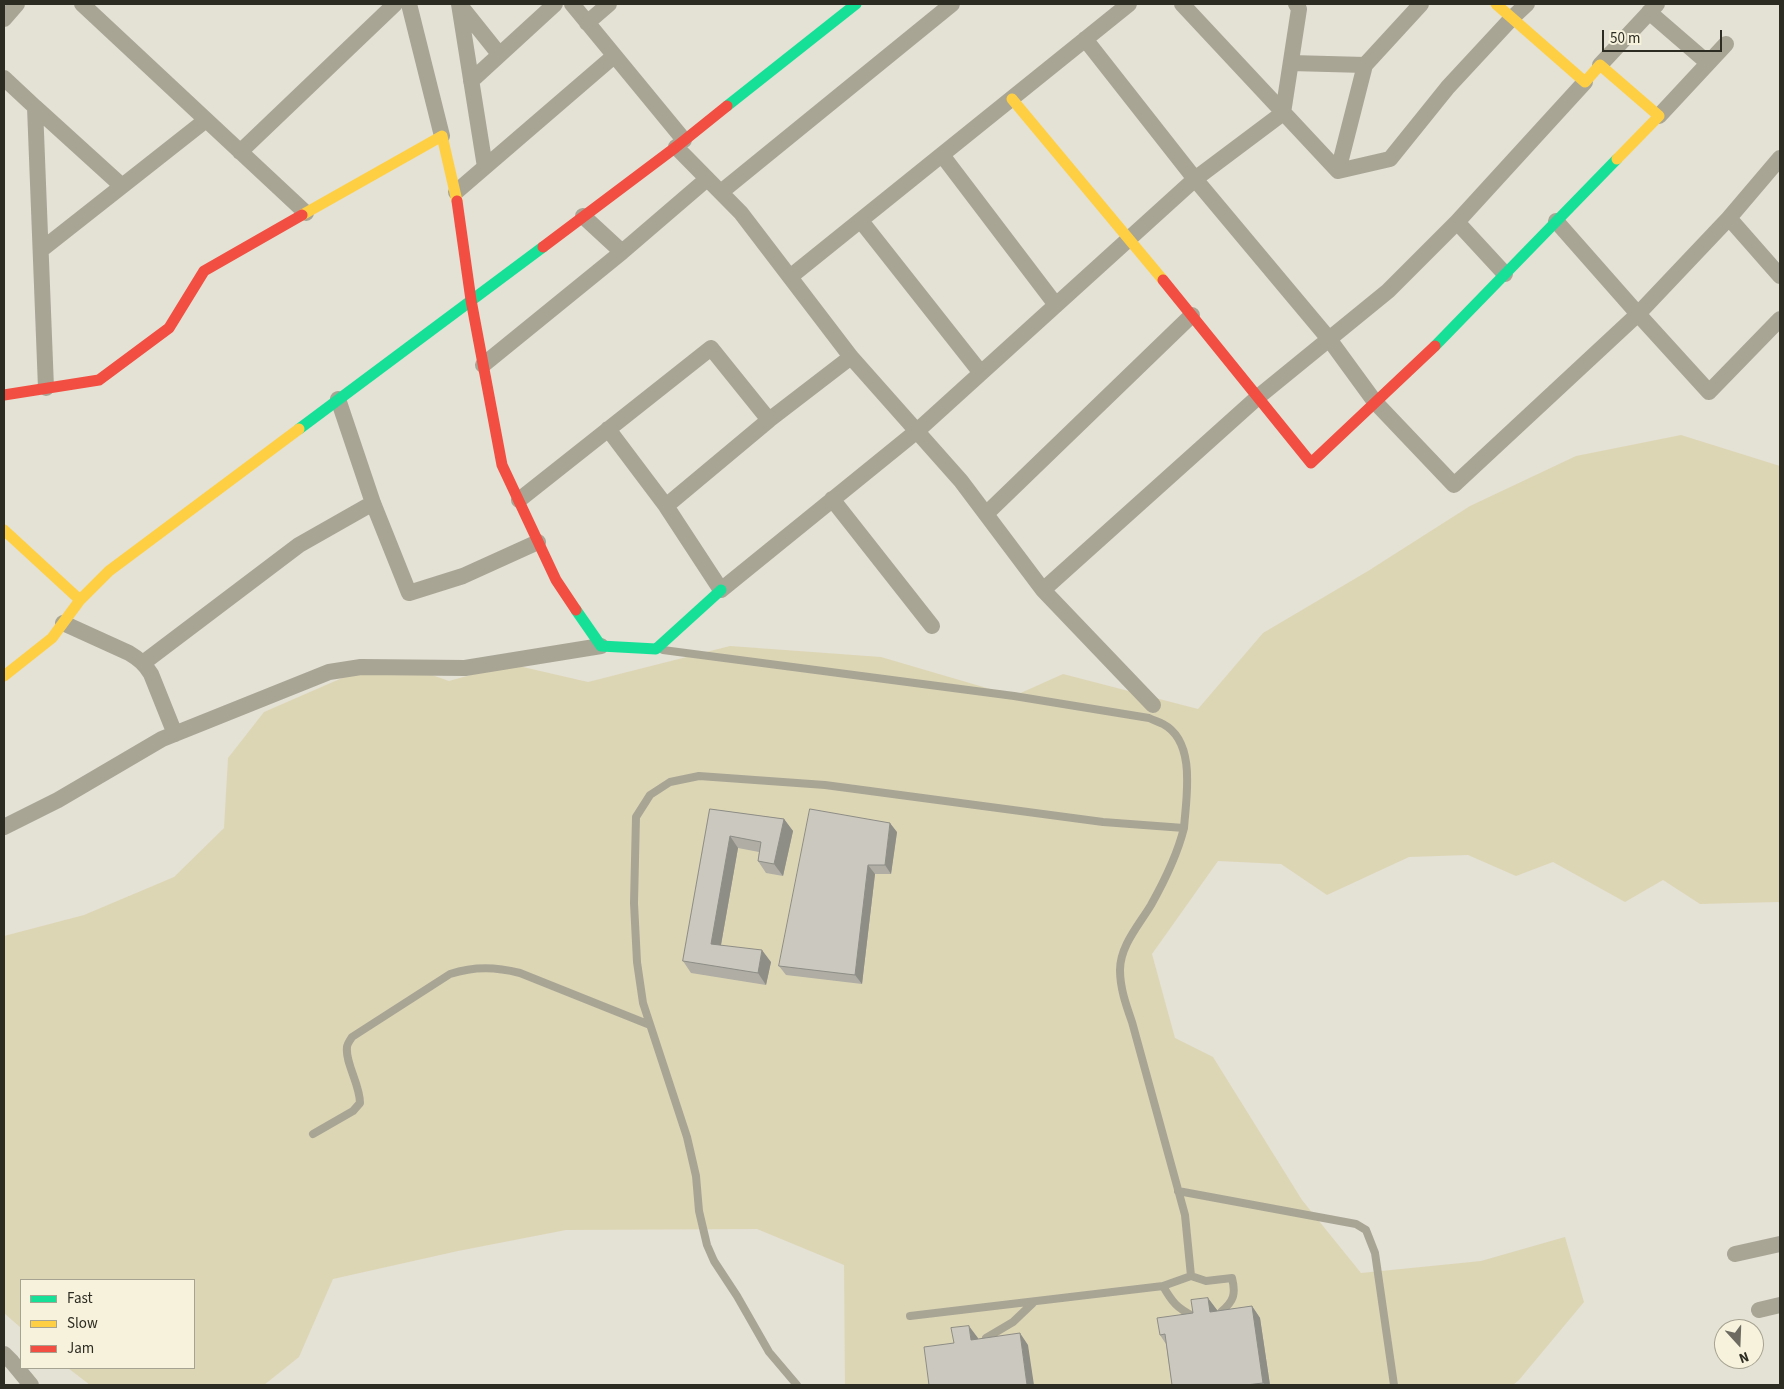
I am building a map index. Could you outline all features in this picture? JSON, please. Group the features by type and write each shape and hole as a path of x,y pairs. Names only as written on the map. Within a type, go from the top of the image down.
{"street":[{"path":"4,19 17,4"},
{"path":"82,4 306,213"},
{"path":"240,152 395,4"},
{"path":"409,4 456,192 471,300 502,465 556,580 601,646"},
{"path":"459,4 499,54"},
{"path":"459,4 485,167"},
{"path":"471,81 555,4"},
{"path":"572,4 707,179 741,213 851,357 960,481 1043,590 1153,705"},
{"path":"587,23 609,4"},
{"path":"4,676 42,648 52,638 80,600 109,571 680,144 856,4"},
{"path":"721,192 952,4"},
{"path":"790,277 1129,4"},
{"path":"1182,4 1338,171"},
{"path":"1338,171 1365,65 1421,4"},
{"path":"1496,4 1585,82"},
{"path":"1338,171 1390,159 1448,87 1527,4"},
{"path":"4,827 58,800 162,739 312,678 342,669 361,667 466,668 601,646 656,649 721,590 917,431 1195,179 1283,113 1300,5"},
{"path":"1043,590 1258,397 1388,291 1457,222 1653,8 1708,63"},
{"path":"1085,39 1195,179 1329,339 1376,402 1454,484 1638,314 1729,218 1780,158"},
{"path":"1012,98 1128,240 1192,314 1310,463 1442,339 1659,116 1726,44"},
{"path":"456,192 614,56"},
{"path":"1291,63 1365,65"},
{"path":"1600,65 1659,116"},
{"path":"4,78 122,186"},
{"path":"35,107 46,388"},
{"path":"41,250 206,120"},
{"path":"4,394 99,380 169,328 204,271 442,136"},
{"path":"942,155 1056,305"},
{"path":"483,365 622,252 707,179"},
{"path":"583,216 622,252"},
{"path":"1729,218 1780,276"},
{"path":"861,220 981,373"},
{"path":"1556,221 1709,392 1780,318"},
{"path":"1457,222 1505,274"},
{"path":"986,514 1192,314"},
{"path":"518,500 711,348 769,420"},
{"path":"666,506 769,420 851,357"},
{"path":"338,399 373,503 409,593 463,576 538,542"},
{"path":"608,429 666,506 721,590"},
{"path":"832,499 932,626"},
{"path":"143,663 299,545 373,503"},
{"path":"4,530 80,600"},
{"path":"63,623 129,653 143,663 151,674 175,734"},
{"path":"1735,1254 1780,1244"},
{"path":"1759,1310 1780,1305"},
{"path":"4,1354 31,1385"}],"lane":[{"path":"656,649 995,694 1149,718 1165,725 1177,737 1184,749 1188,768 1184,828 1178,852 1170,870 1124,950 1120,969 1122,992 1185,1215 1191,1276"},
{"path":"797,1385 769,1352 737,1296 714,1261 707,1245 699,1211 696,1176 687,1137 643,1003 637,962 634,903 636,817 650,795 670,782 699,776 825,785 1103,822 1184,828"},
{"path":"313,1134 353,1111 360,1103 360,1092 346,1046 352,1037 450,974 468,968 503,968 520,973 650,1025"},
{"path":"1178,1191 1356,1224 1366,1230 1375,1254 1394,1385"},
{"path":"910,1316 1163,1286 1191,1276 1206,1281 1232,1278 1235,1290 1230,1304 1220,1312"},
{"path":"1163,1286 1170,1299 1179,1309 1194,1316"},
{"path":"986,1338 1013,1322 1034,1302"}],"shaded area":[{"path":"1681,435 1780,466 1780,903 1700,904 1663,880 1625,902 1553,862 1516,876 1468,855 1409,857 1327,895 1281,864 1218,861 1152,954 1175,1038 1213,1057 1302,1200 1361,1273 1481,1261 1565,1237 1584,1302 1513,1385 845,1385 844,1265 757,1229 566,1230 458,1251 333,1279 299,1357 264,1385 90,1385 69,1369 195,1369 195,1279 20,1279 20,1327 4,1313 4,936 84,915 174,877 224,828 228,758 264,712 349,675 412,668 449,681 510,664 588,682 730,646 881,657 1014,696 1063,674 1198,709 1263,633 1368,571 1470,506 1576,456"}],"building":[{"path":"710,809 784,819 774,864 758,861 761,842 730,836 711,944 762,950 758,973 683,961"},
{"path":"810,809 890,823 885,865 868,865 855,975 779,966"},
{"path":"1208,1298 1210,1312 1252,1306 1263,1383 1246,1385 1172,1385 1165,1334 1160,1335 1157,1318 1193,1313 1191,1300"},
{"path":"969,1326 971,1340 1020,1333 1027,1385 929,1385 924,1347 954,1343 951,1328"}],"traffic: fast":[{"path":"727,106 856,4"},
{"path":"1435,346 1617,159"},
{"path":"299,429 543,247"},
{"path":"576,610 601,646 656,649 721,590"}],"traffic: slow":[{"path":"1496,4 1585,82 1600,65 1659,116 1617,159"},
{"path":"1012,99 1163,280"},
{"path":"302,215 442,136 457,201"},
{"path":"4,676 52,638 80,600 109,571 299,429"},
{"path":"4,530 80,600"}],"traffic: jam":[{"path":"543,247 676,147 727,106"},
{"path":"457,201 471,300 502,465 556,580 576,610"},
{"path":"4,395 99,380 169,328 204,271 302,215"},
{"path":"1163,280 1311,463 1435,346"}]}
